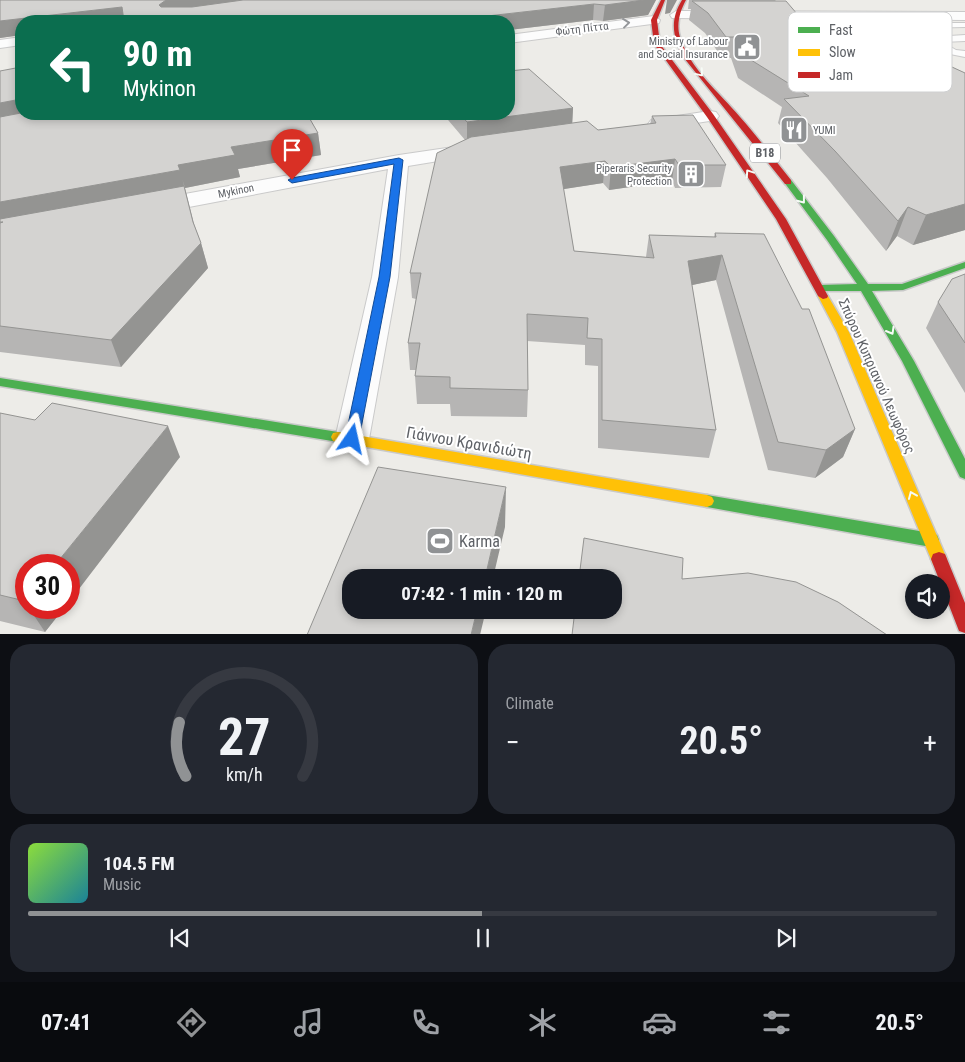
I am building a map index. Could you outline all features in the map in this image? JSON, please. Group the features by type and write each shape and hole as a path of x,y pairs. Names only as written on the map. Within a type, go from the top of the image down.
{"main road":[{"path":"654,20 663,0"},
{"path":"676,15 684,0"},
{"name":"Σπύρου Κυπριανού Λεωφόρος","path":"676,15 674,24 678,40 686,57 759,145 867,289 894,336 965,473"},
{"name":"Σπύρου Κυπριανού Λεωφόρος","path":"654,20 657,44 662,54 710,116 780,219 843,332 965,625"},
{"path":"820,288 867,289 902,287 965,265"},
{"name":"Γιάννου Κρανιδιώτη","path":"0,382 352,439 931,540"}],"street":[{"path":"676,15 788,16"},
{"path":"952,16 965,16"},
{"name":"Φώτη Πίττα","path":"515,38 654,20"},
{"path":"0,44 15,43"},
{"path":"636,127 710,116"},
{"name":"Mykinon","path":"134,211 399,160 494,147"},
{"path":"352,439 385,277 399,160"}],"lane":[{"path":"952,25 965,25"},
{"path":"952,38 965,38"},
{"path":"952,51 965,54"}],"building":[{"path":"0,0 166,0 159,5 161,7 192,7 243,0 644,0 496,15 123,15 122,7 52,15 15,15 15,19 0,21"},
{"path":"692,1 786,1 795,12 788,12 788,83 743,55 735,37 726,37 708,13"},
{"path":"952,67 965,73 965,204 926,215 908,207 898,221 835,151 784,99 809,96 803,92 952,92"},
{"path":"15,68 15,100 0,103 0,71"},
{"path":"529,69 573,108 515,116 515,70"},
{"path":"15,114 15,120 310,120 318,133 231,147 235,155 178,165 180,170 0,202 0,117"},
{"path":"693,115 726,165 679,165 675,159 611,167 605,161 560,167 574,251 654,258 649,235 716,237 715,233 764,234 802,309 809,309 855,429 826,450 778,442 722,255 688,261 716,430 602,420 602,339 587,338 588,318 527,314 528,390 450,388 450,377 415,376 420,343 408,343 421,273 410,273 437,153 471,137 587,121 598,130 656,123 652,116"},
{"path":"465,120 482,120 467,122"},
{"path":"184,186 193,222 201,243 111,340 0,326 0,223 3,222 0,222 0,219"},
{"path":"965,274 965,343 938,302 952,279"},
{"path":"52,403 168,426 64,554 15,554 15,599 0,595 0,413 35,420"},
{"path":"378,467 506,487 487,569 342,569 342,619 475,619 471,634 307,634"},
{"path":"584,538 683,558 682,579 748,573 796,582 838,602 886,634 572,634 574,619 622,619 622,569 580,569"}],"traffic: fast":[{"path":"788,182 841,252 883,317 908,361 965,473"},
{"path":"820,288 903,287 965,265"},
{"path":"0,382 338,437"},
{"path":"707,501 931,540"}],"traffic: slow":[{"path":"823,296 843,332 939,559"},
{"path":"338,437 707,501"}],"traffic: jam":[{"path":"663,0 654,20 657,44 710,116 781,219 823,296"},
{"path":"684,0 678,13 676,26 677,36 687,58 703,80 751,134 788,182"},
{"path":"939,559 965,625"}],"place":[{"name":"Ministry of Labour and Social Insurance","path":"747,47"},
{"name":"YUMI","path":"794,130"},
{"name":"Piperaris Security Protection","path":"691,174"},
{"name":"Karma","path":"440,541"}],"route":[{"path":"292,180 399,160 385,277 352,439"}]}
